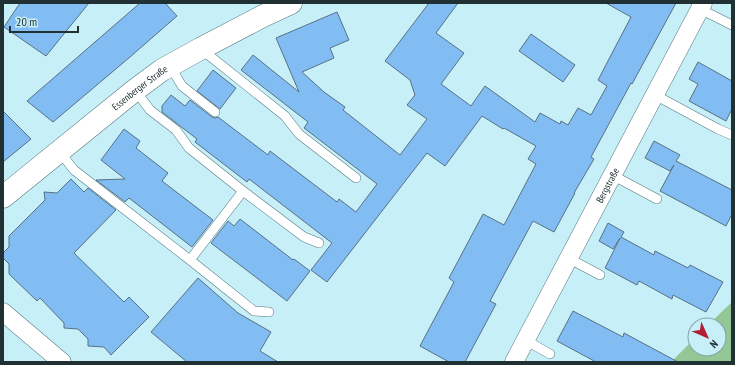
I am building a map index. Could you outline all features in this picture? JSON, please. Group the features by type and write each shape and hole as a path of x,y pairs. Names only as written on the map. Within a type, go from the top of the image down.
{"street":[{"name":"Essenberger Straße","path":"3,196 135,90 170,66 200,48 291,3"},
{"name":"Bergstraße","path":"514,362 702,6"},
{"path":"3,312 62,362"}],"lane":[{"name":"Bergstraße","path":"702,6 732,25"},
{"path":"200,48 285,116 299,134 356,178"},
{"path":"170,66 182,86 216,112"},
{"path":"135,90 150,110 176,130 189,148 304,237 319,243"},
{"path":"654,95 732,135"},
{"path":"59,151 74,170 254,311 269,312"},
{"path":"612,175 657,199"},
{"path":"190,260 243,191"},
{"path":"568,258 600,275"},
{"path":"525,340 550,354"}],"green space":[{"path":"732,302 732,362 671,362 687,346 687,357 727,357 727,317 716,317"}],"building":[{"path":"20,3 89,3 46,56 4,27"},
{"path":"140,3 165,3 177,16 53,122 27,101"},
{"path":"429,3 458,3 436,33 464,53 441,84 471,106 485,86 535,122 540,113 560,124 561,121 568,125 578,108 591,115 607,86 598,80 631,17 606,3 676,3 591,157 594,159 574,193 554,232 533,221 490,301 496,304 465,362 449,362 420,346 454,282 449,278 483,214 504,225 536,164 528,159 536,146 482,116 445,166 427,153 327,282 311,270 332,243 249,179 247,182 195,142 197,139 162,112 162,106 171,95 185,106 190,100 212,117 218,117 268,155 270,151 337,202 339,199 356,212 377,184 304,128 308,122 241,70 253,55 299,92 276,38 337,12 349,40 330,48 334,58 302,72 324,92 345,107 343,110 400,155 427,119 407,105 415,95 410,80 385,61"},
{"path":"531,34 575,65 563,82 519,51"},
{"path":"698,62 732,81 732,109 726,121 689,101 698,84 689,79"},
{"path":"213,70 236,88 220,109 197,91"},
{"path":"3,111 31,139 3,162"},
{"path":"124,129 140,141 136,148 168,173 162,181 213,220 192,247 129,198 125,202 96,180 125,179 101,160"},
{"path":"654,141 680,155 676,161 732,190 732,214 726,226 660,191 674,165 670,171 645,158"},
{"path":"71,179 84,192 88,188 116,210 74,253 124,302 129,297 149,317 111,355 104,347 88,346 88,339 78,329 64,328 64,323 40,298 37,301 9,274 9,264 3,258 3,253 9,247 9,236 45,200 44,192 57,193"},
{"path":"240,219 293,260 294,259 310,271 287,301 211,243 228,221 234,226"},
{"path":"608,223 624,232 621,237 654,255 655,251 688,268 690,265 723,282 706,312 673,295 672,299 639,281 637,285 605,268 620,238 613,249 599,241"},
{"path":"198,278 238,313 271,332 260,351 278,362 187,362 151,332"},
{"path":"573,311 623,337 624,333 678,362 596,362 557,341"}]}
